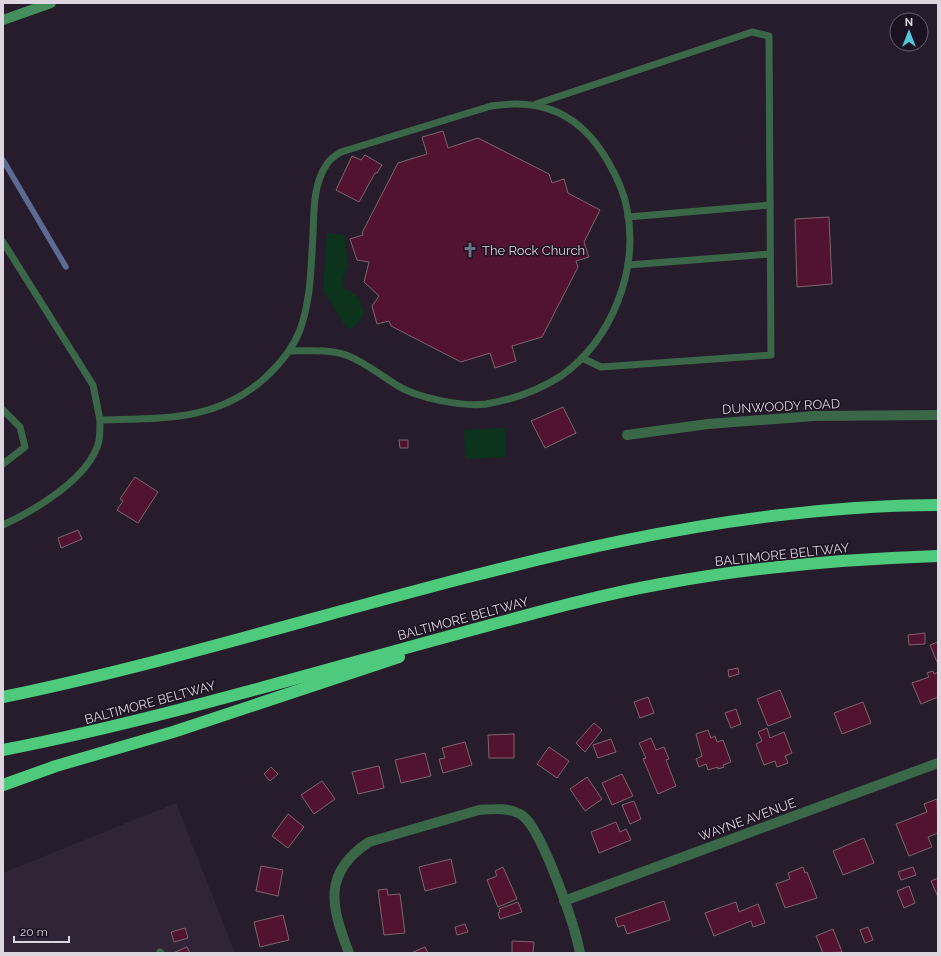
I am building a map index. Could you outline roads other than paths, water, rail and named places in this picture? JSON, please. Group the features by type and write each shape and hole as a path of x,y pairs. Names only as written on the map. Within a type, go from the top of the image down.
{"highway":[{"path":"3,697 57,686 158,661 521,563 645,535 736,520 812,510 890,505 938,505"},
{"name":"BALTIMORE BELTWAY","path":"3,750 71,737 534,613 660,584 743,571 819,562 938,556"},
{"path":"3,785 56,766 173,732 534,613"}],"main road":[{"path":"3,20 51,3"}],"street":[{"name":"DUNWOODY ROAD","path":"627,435 708,424 815,416 938,416"},
{"name":"WAYNE AVENUE","path":"564,901 938,763"},
{"path":"349,953 337,921 334,901 336,882 343,865 354,852 369,842 479,810 496,808 522,814 531,823 564,901 577,938 580,953"}],"lane":[{"path":"536,104 752,32 769,36 771,355 601,367 582,358"},
{"path":"100,420 152,418 196,414 218,408 241,396 278,366 289,351 300,331 305,310 310,287 314,203 320,177 328,162 341,152 491,106 511,103 536,104 552,109 572,120 597,143 617,177 627,209 630,241 627,275 618,304 601,334 582,358 560,376 523,395 484,404 454,403 426,398 399,387 366,364 344,354 289,351"},
{"path":"628,217 770,205"},
{"path":"3,242 93,385 100,420 98,442 90,462 61,490 31,512 3,525"},
{"path":"628,265 770,254"},
{"path":"3,410 20,427 25,447 3,464"}],"waterway":[{"path":"3,160 66,267"}],"place":[{"name":"The Rock Church","path":"470,250"}]}
